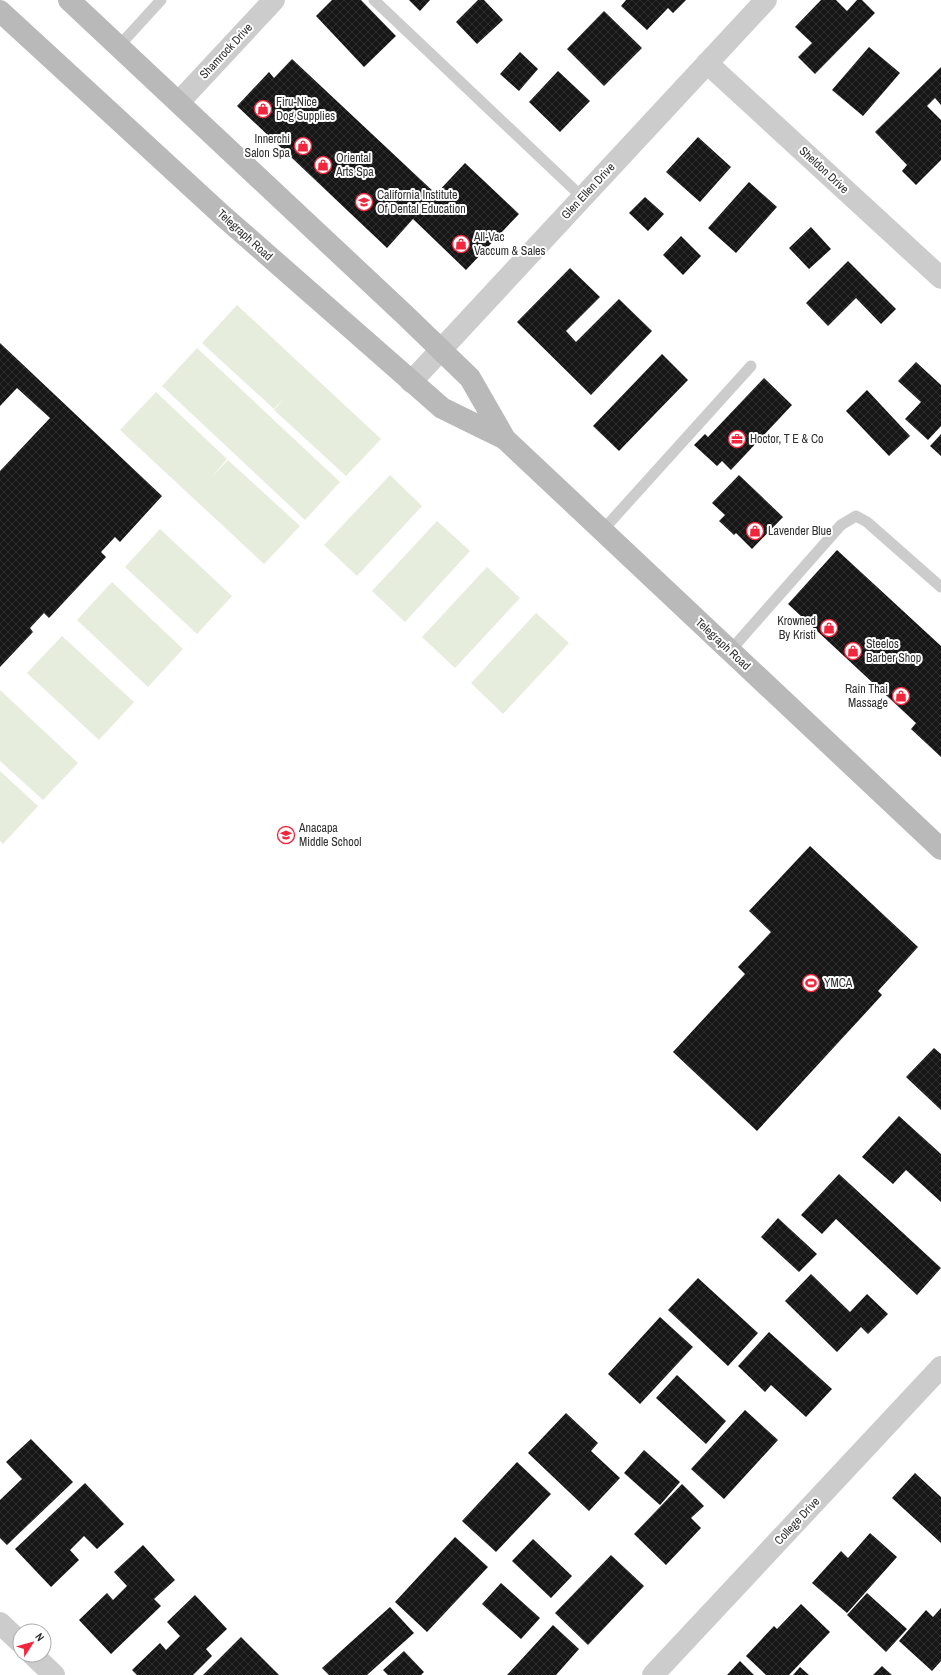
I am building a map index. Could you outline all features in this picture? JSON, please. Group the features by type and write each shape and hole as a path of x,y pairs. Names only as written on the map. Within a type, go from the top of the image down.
{"main road":[{"name":"Telegraph Road","path":"69,0 179,102 470,378 505,439 941,849"},
{"name":"Telegraph Road","path":"0,11 223,216 410,382 442,408 505,439"}],"street":[{"name":"Shamrock Drive","path":"179,102 274,0"},
{"name":"Glen Ellen Drive","path":"410,382 766,0"},
{"name":"Sheldon Drive","path":"707,62 941,278"},
{"name":"College Drive","path":"653,1675 941,1367"},
{"path":"0,1623 12,1634"},
{"path":"41,1663 54,1675"}],"lane":[{"path":"119,46 161,0"},
{"path":"374,0 582,197"},
{"path":"602,531 751,366"},
{"path":"730,651 841,525 856,516 868,522 941,587"}],"green space":[{"path":"237,305 381,439 346,476 274,410 287,395 274,409 202,343"},
{"path":"197,348 340,482 305,520 162,386"},
{"path":"156,392 227,459 211,478 228,460 300,526 264,564 120,430"},
{"path":"390,475 422,506 357,576 324,545"},
{"path":"437,521 470,551 405,622 372,591"},
{"path":"160,529 232,596 197,634 125,567"},
{"path":"487,567 520,598 455,668 422,637"},
{"path":"112,582 183,649 148,687 77,620"},
{"path":"536,613 569,643 503,714 471,683"},
{"path":"62,636 134,702 99,740 27,673"},
{"path":"0,690 78,763 43,800 0,761"},
{"path":"0,771 38,806 3,844 0,841"}],"building":[{"path":"332,0 361,0 396,36 364,67 316,16"},
{"path":"409,0 430,0 420,11"},
{"path":"478,0 484,0 503,20 477,44 456,22"},
{"path":"626,0 686,0 673,13 668,8 647,30 621,6"},
{"path":"821,0 836,0 847,11 857,0 862,0 875,13 815,74 798,57 812,43 795,27"},
{"path":"604,11 642,48 604,86 567,49"},
{"path":"869,47 900,73 863,116 832,90"},
{"path":"520,52 538,69 519,91 500,74"},
{"path":"292,59 436,194 465,163 519,214 466,270 413,219 387,248 237,106 269,72 274,78"},
{"path":"941,67 941,105 935,98 927,106 941,120 941,160 916,185 902,171 907,165 875,132"},
{"path":"558,71 590,101 560,132 529,102"},
{"path":"698,137 731,167 700,202 666,172"},
{"path":"749,182 777,207 736,253 708,228"},
{"path":"645,197 664,214 648,231 629,213"},
{"path":"811,227 831,249 809,269 789,248"},
{"path":"681,236 701,256 683,275 663,255"},
{"path":"848,261 896,309 881,324 856,298 828,326 806,303"},
{"path":"570,268 600,297 566,331 576,342 619,299 652,331 591,395 517,322"},
{"path":"0,343 162,496 120,542 115,537 101,552 106,557 49,618 44,613 30,628 33,632 0,667 0,471 50,418 17,388 0,406"},
{"path":"662,354 688,380 619,451 593,426"},
{"path":"916,362 941,385 941,426 928,440 905,419 921,402 898,381"},
{"path":"764,378 792,405 731,470 722,461 717,466 694,445 705,434 708,437"},
{"path":"867,390 910,436 889,456 846,411"},
{"path":"941,434 941,456 930,446"},
{"path":"739,475 783,517 752,549 736,533 734,535 719,521 725,515 712,503"},
{"path":"837,550 941,646 941,757 911,729 916,723 788,604"},
{"name":"YMCA","path":"810,846 918,947 878,991 882,995 757,1131 673,1052 745,974 738,967 771,932 749,911"},
{"path":"934,1048 941,1054 941,1110 906,1077"},
{"path":"899,1116 941,1154 941,1202 906,1170 893,1184 862,1157"},
{"path":"839,1174 941,1268 917,1295 836,1219 822,1234 801,1215"},
{"path":"778,1218 817,1254 799,1272 761,1237"},
{"path":"811,1274 850,1312 867,1294 888,1314 868,1334 861,1327 837,1352 785,1301"},
{"path":"698,1278 758,1333 728,1366 668,1310"},
{"path":"660,1317 693,1347 640,1404 608,1374"},
{"path":"769,1332 832,1389 806,1417 771,1385 765,1392 738,1366"},
{"path":"677,1375 726,1421 706,1444 656,1398"},
{"path":"745,1410 778,1440 724,1499 691,1469"},
{"path":"566,1413 598,1443 591,1451 620,1478 589,1511 528,1453"},
{"path":"31,1439 73,1482 7,1545 0,1538 0,1500 22,1479 6,1462"},
{"path":"644,1450 680,1482 660,1505 624,1473"},
{"path":"517,1462 551,1494 496,1552 462,1521"},
{"path":"915,1473 941,1497 941,1543 892,1498"},
{"path":"85,1483 124,1524 97,1549 84,1536 70,1550 79,1560 51,1587 15,1549"},
{"path":"682,1484 704,1506 691,1518 701,1528 666,1565 634,1534"},
{"path":"870,1533 897,1557 847,1613 812,1583 841,1551 848,1558"},
{"path":"455,1537 488,1567 427,1632 395,1602"},
{"path":"533,1539 572,1576 551,1598 512,1561"},
{"path":"143,1545 175,1580 154,1599 161,1606 111,1654 79,1620 107,1593 113,1600 127,1586 114,1572"},
{"path":"611,1555 644,1586 588,1645 555,1613"},
{"path":"501,1583 540,1618 521,1639 482,1604"},
{"path":"867,1593 907,1629 886,1652 847,1615"},
{"path":"195,1595 227,1629 206,1649 212,1656 193,1675 137,1675 132,1670 160,1643 166,1650 180,1636 167,1622"},
{"path":"801,1604 830,1632 789,1675 766,1675 746,1656 774,1626 777,1629"},
{"path":"390,1607 414,1633 367,1675 329,1675 322,1668"},
{"path":"941,1608 941,1661 932,1671 899,1641 926,1610 933,1617"},
{"path":"553,1625 579,1649 556,1675 507,1675"},
{"path":"241,1637 279,1675 203,1675"},
{"path":"404,1651 424,1672 421,1675 388,1675 383,1670"},
{"path":"740,1661 754,1675 727,1675"},
{"path":"882,1666 892,1675 873,1675"},
{"path":"800,1667 809,1675 793,1675"}],"place":[{"name":"Firu-Nice Dog Supplies","path":"263,109"},
{"name":"Innerchi Salon Spa","path":"303,146"},
{"name":"Oriental Arts Spa","path":"323,165"},
{"name":"California Institute Of Dental Education","path":"364,202"},
{"name":"All-Vac Vaccum & Sales","path":"461,244"},
{"name":"Hoctor, T E & Co","path":"737,439"},
{"name":"Lavender Blue","path":"755,531"},
{"name":"Krowned By Kristi","path":"829,628"},
{"name":"Steelos Barber Shop","path":"853,651"},
{"name":"Rain Thai Massage","path":"901,696"},
{"name":"Anacapa Middle School","path":"286,835"},
{"name":"YMCA","path":"811,983"}]}
